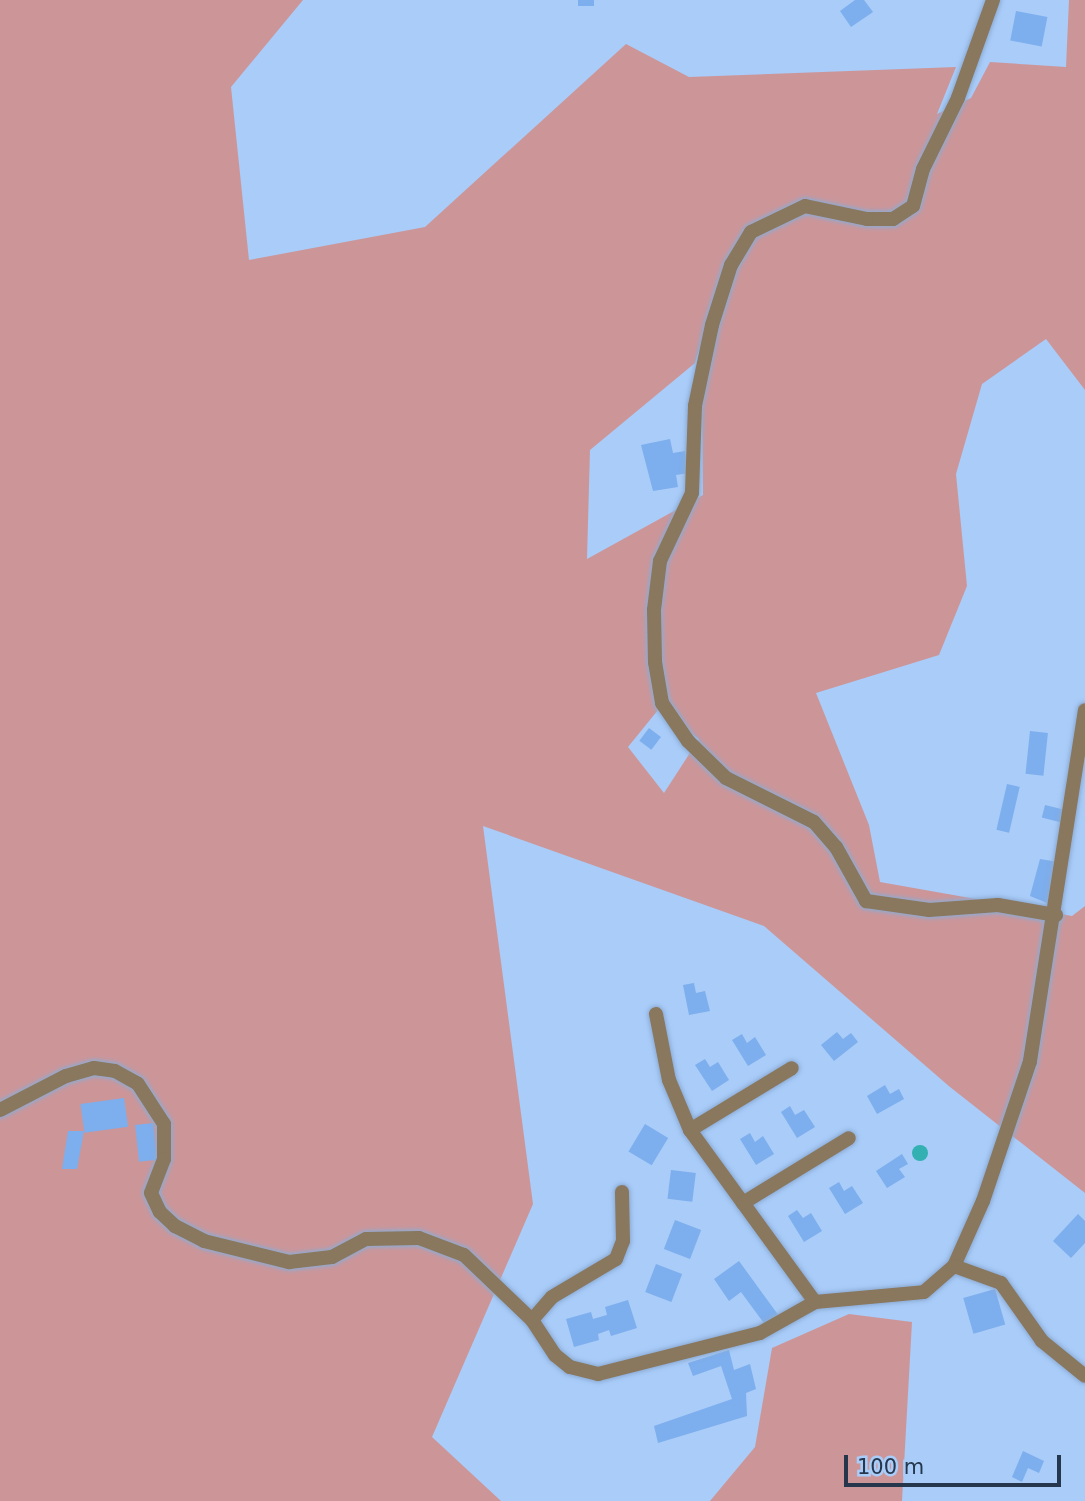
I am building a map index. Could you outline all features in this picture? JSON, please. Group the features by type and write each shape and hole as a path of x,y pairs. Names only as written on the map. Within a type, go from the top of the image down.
{"street":[{"path":"992,0 992,11 923,169 913,205 893,219 805,206 751,232 731,265 712,325 695,406 692,493 660,561 655,662 662,703 688,741 726,778 814,822 836,847 866,901 929,910 998,905 1056,915"},
{"path":"0,1110 66,1076 94,1068 115,1071 138,1084 164,1124 164,1159 151,1193 160,1212 175,1226 204,1241 289,1262 332,1257 366,1239 419,1238 464,1255 531,1320 555,1355 570,1367 598,1374 760,1333 815,1302 924,1292 954,1266 983,1201 1030,1061 1056,915 1085,710"},
{"path":"656,1014 669,1080 690,1130 815,1302"},
{"path":"690,1130 792,1068"},
{"path":"743,1203 849,1138"},
{"path":"531,1320 552,1297 616,1259 623,1241 622,1192"},
{"path":"954,1266 1001,1283 1042,1341 1085,1376"}],"shaded area":[{"path":"0,0 303,0 231,87 249,260 425,227 626,44 689,77 956,67 937,114 971,98 990,62 1066,67 1069,0 1085,0 1085,390 1046,339 982,384 956,474 967,586 939,655 816,693 869,825 880,882 1072,916 1085,906 1085,1193 950,1087 764,926 483,826 533,1204 432,1437 501,1501 0,1501","holes":["727,259 702,406 703,495 587,559 590,450 695,363","658,710 699,739 664,793 628,747"]},
{"path":"917,1145 923,1145 928,1153 926,1159 917,1161 912,1156 912,1150"},
{"path":"849,1314 912,1322 902,1501 710,1501 755,1447 772,1348"}],"building":[{"path":"578,0 594,0 594,6 578,6"},
{"path":"855,0 864,0 873,12 851,27 840,11"},
{"path":"1016,11 1047,17 1042,47 1010,40"},
{"path":"670,439 673,453 685,451 689,473 676,475 678,487 653,491 641,445"},
{"path":"649,728 661,737 651,750 639,741"},
{"path":"1030,731 1048,733 1043,776 1026,774"},
{"path":"1007,784 1020,787 1009,833 996,830"},
{"path":"1045,805 1065,810 1062,823 1042,818"},
{"path":"1040,859 1058,862 1052,905 1030,896"},
{"path":"694,983 696,993 705,991 710,1011 689,1015 683,985"},
{"path":"837,1032 843,1039 851,1033 858,1042 834,1061 821,1045"},
{"path":"742,1034 747,1043 755,1037 766,1055 748,1066 732,1040"},
{"path":"705,1059 710,1067 718,1062 729,1080 712,1091 695,1065"},
{"path":"885,1085 890,1094 899,1089 904,1099 877,1114 867,1096"},
{"path":"124,1098 128,1127 84,1133 80,1104"},
{"path":"790,1106 795,1115 804,1110 815,1127 797,1138 781,1112"},
{"path":"153,1123 157,1160 139,1162 135,1125"},
{"path":"645,1124 668,1138 652,1165 629,1151"},
{"path":"68,1131 84,1131 77,1169 62,1169"},
{"path":"750,1133 755,1142 763,1136 774,1154 756,1165 740,1139"},
{"path":"902,1154 908,1164 899,1169 905,1177 887,1188 876,1171"},
{"path":"671,1170 696,1173 692,1202 667,1199"},
{"path":"839,1182 844,1191 852,1186 863,1203 845,1214 829,1188"},
{"path":"797,1210 803,1218 811,1213 822,1231 804,1242 788,1216"},
{"path":"1078,1214 1085,1221 1085,1243 1071,1258 1053,1241"},
{"path":"675,1220 701,1230 690,1259 664,1249"},
{"path":"739,1261 779,1316 766,1326 741,1292 729,1301 714,1279"},
{"path":"656,1264 682,1274 671,1302 645,1292"},
{"path":"995,1289 1005,1325 973,1334 963,1298"},
{"path":"628,1300 637,1328 611,1336 609,1330 598,1334 599,1340 574,1347 566,1319 591,1312 593,1319 607,1315 605,1307"},
{"path":"729,1350 734,1370 750,1364 756,1389 746,1393 747,1416 658,1443 654,1426 732,1399 721,1366 693,1376 688,1363"},
{"path":"1023,1451 1044,1461 1039,1473 1028,1468 1022,1482 1012,1477"}]}
